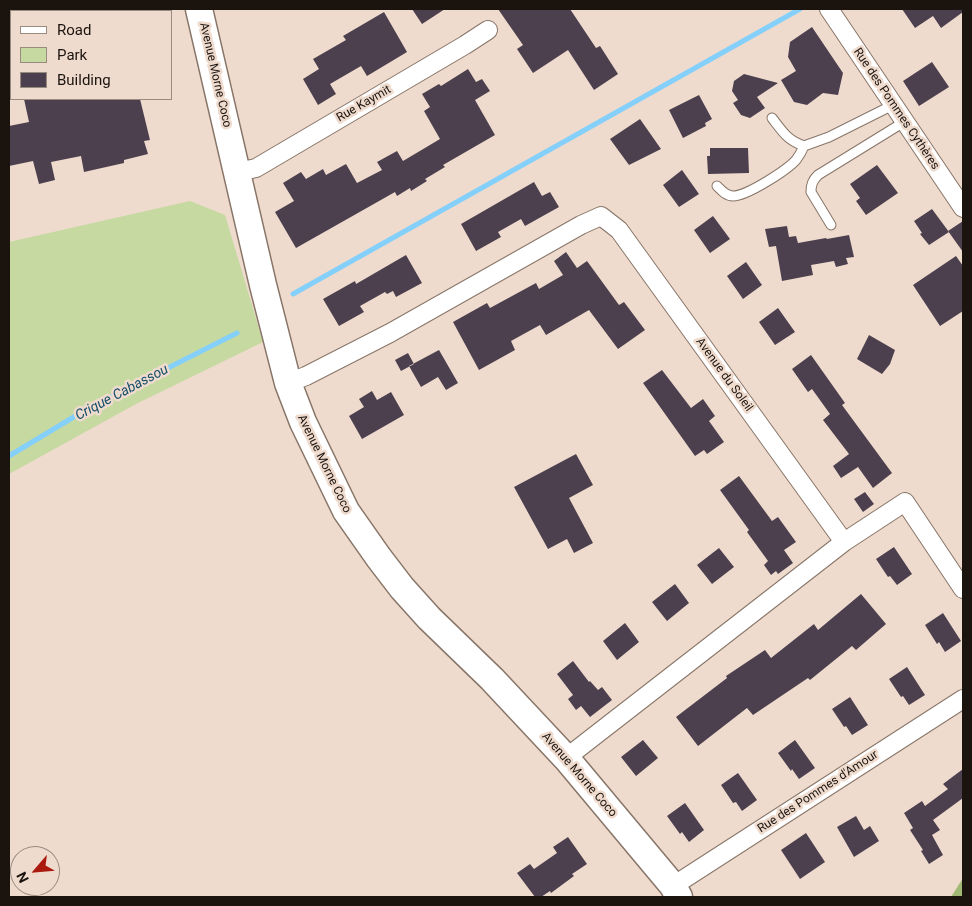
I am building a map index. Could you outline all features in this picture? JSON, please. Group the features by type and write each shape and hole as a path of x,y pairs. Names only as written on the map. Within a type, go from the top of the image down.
{"street":[{"name":"Avenue Morne Coco","path":"200,9 263,285 288,383 302,422 346,511 402,588 429,618 492,679 566,758 676,891"},
{"name":"Rue des Pommes Cythères","path":"828,9 963,208"},
{"name":"Rue Kaymit","path":"238,172 256,168 466,45 488,30"},
{"name":"Avenue du Soleil","path":"288,383 306,376 390,332 601,216 619,230 844,542"},
{"path":"566,758 844,542 905,502 963,589"},
{"name":"Rue des Pommes d'Amour","path":"676,891 963,699"}],"lane":[{"path":"772,118 787,137 804,146 829,137 893,105"},
{"path":"831,225 811,192 811,186 818,174 904,122"},
{"path":"717,186 727,196 742,194 784,171 797,159 804,146"}],"green space":[{"path":"190,201 225,215 263,342 136,404 9,474 9,242"},
{"path":"963,878 963,897 951,897"}],"building":[{"path":"412,9 445,9 422,24"},
{"path":"498,9 570,9 596,48 600,46 618,74 594,90 568,50 533,73 517,49 523,45"},
{"path":"902,9 963,9 963,12 941,28 933,16 915,28"},
{"path":"384,12 407,52 367,76 361,66 330,84 336,94 318,105 303,79 319,69 313,59 346,40 343,36"},
{"path":"812,27 843,73 838,95 823,93 807,105 794,102 781,80 796,71 788,57 790,42"},
{"path":"932,62 949,87 919,106 903,81"},
{"path":"468,69 476,82 482,79 490,91 475,100 495,135 443,165 445,167 425,179 427,181 411,191 410,188 397,196 395,192 296,248 275,212 294,201 283,183 301,172 306,179 323,169 326,175 346,164 357,183 382,170 377,162 397,151 403,161 440,139 424,111 430,107 422,94 439,84 441,86"},
{"path":"744,74 778,83 757,97 765,108 750,118 741,115 733,103 738,100 732,91 734,81"},
{"path":"699,95 712,119 705,123 706,126 683,138 669,110"},
{"path":"24,100 140,100 150,140 144,141 148,154 124,160 124,163 84,172 81,156 51,162 55,180 39,184 33,161 9,166 9,126 29,122"},
{"path":"640,119 661,149 629,165 610,139"},
{"path":"710,148 748,148 749,173 708,174 707,156 710,156"},
{"path":"877,165 898,193 866,215 856,201 860,198 850,184"},
{"path":"682,170 699,194 679,207 663,185"},
{"path":"534,182 542,196 550,192 559,207 525,226 521,219 498,232 501,237 476,251 461,224"},
{"path":"932,209 949,232 929,245 920,234 922,233 914,221"},
{"path":"713,216 730,239 710,253 694,230"},
{"path":"963,221 963,252 948,231"},
{"path":"787,226 789,237 796,236 798,243 849,235 854,257 846,258 848,264 836,267 834,261 811,265 813,275 782,281 776,246 769,247 765,229"},
{"path":"566,252 577,268 587,261 619,305 624,302 645,330 618,349 589,310 546,335 540,325 511,341 515,350 479,370 453,322 487,303 490,308 536,283 539,289 563,275 554,261"},
{"path":"406,255 422,283 396,297 393,291 387,294 385,292 360,306 364,312 339,326 323,299 355,281 356,284"},
{"path":"956,256 963,266 963,311 940,326 913,285"},
{"path":"746,262 762,285 743,299 727,276"},
{"path":"778,308 795,332 775,345 759,322"},
{"path":"869,335 895,350 890,364 882,374 857,359"},
{"path":"439,350 458,383 446,390 438,377 421,387 409,366"},
{"path":"408,353 414,364 401,371 395,360"},
{"path":"811,355 845,403 842,405 892,473 873,488 858,467 841,478 833,466 849,454 823,420 830,414 812,389 808,392 792,369"},
{"path":"662,370 691,408 703,399 715,416 709,421 724,442 707,454 704,450 695,456 643,383"},
{"path":"372,391 377,400 391,392 404,415 362,439 349,416 364,407 359,399"},
{"path":"576,454 593,485 569,498 593,543 574,553 567,539 548,549 514,487"},
{"path":"739,476 772,521 778,517 796,542 784,550 793,563 778,574 776,571 771,575 764,565 768,561 747,532 749,530 720,490"},
{"path":"865,492 874,504 863,512 854,499"},
{"path":"894,547 912,574 897,585 890,576 888,577 876,559"},
{"path":"719,548 734,567 712,584 697,565"},
{"path":"675,584 689,603 667,621 652,602"},
{"path":"861,594 886,624 856,650 852,646 810,680 808,678 753,715 747,708 698,746 676,717 727,678 726,676 765,650 771,658 814,624 818,630"},
{"path":"943,613 961,641 945,652 939,642 937,644 925,625"},
{"path":"625,623 639,642 617,660 603,641"},
{"path":"573,661 589,682 598,690 602,687 612,700 590,717 581,706 576,710 568,699 573,695 557,674"},
{"path":"907,667 925,695 909,705 889,679"},
{"path":"850,697 868,725 852,735 832,709"},
{"path":"643,740 658,758 636,776 621,757"},
{"path":"795,740 815,768 799,779 778,753"},
{"path":"963,769 963,798 933,820 940,830 932,835 943,855 929,864 921,851 923,850 910,830 913,828 904,813 922,801 925,806 948,789 943,784"},
{"path":"738,773 757,800 742,811 736,802 733,803 721,785"},
{"path":"685,803 704,830 689,842 682,832 680,834 667,816"},
{"path":"856,816 864,830 870,826 879,841 854,857 837,827"},
{"path":"806,833 825,862 800,879 781,850"},
{"path":"568,837 587,864 572,874 574,876 551,893 550,891 541,897 535,897 517,873 530,864 534,869 557,853 553,847"}],"waterway":[{"path":"293,294 800,9"},
{"name":"Crique Cabassou","path":"9,456 87,409 237,333"}]}
